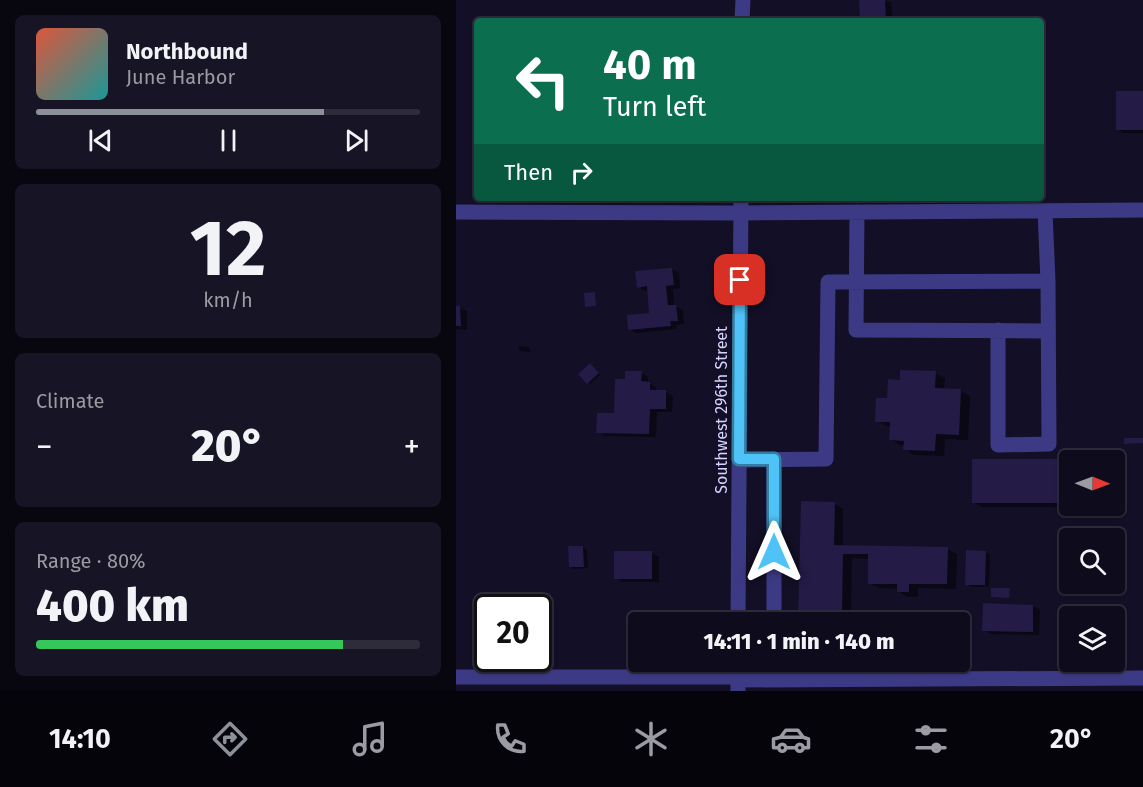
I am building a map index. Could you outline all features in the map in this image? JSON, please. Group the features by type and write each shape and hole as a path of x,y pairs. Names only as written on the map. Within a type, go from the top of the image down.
{"street":[{"path":"742,0 742,18"},
{"path":"456,212 741,205 857,212 1143,210"},
{"name":"Southwest 296th Street","path":"738,612 741,205"},
{"path":"998,330 998,445 1049,444 1046,211"},
{"path":"857,212 856,330 1048,331"},
{"path":"739,459 826,459 828,282 1048,281"},
{"path":"774,459 774,612"},
{"path":"775,672 775,680"},
{"path":"456,677 509,684 738,677 775,680 1143,678"}],"building":[{"path":"859,0 885,0 886,18 860,18"},
{"path":"1116,91 1143,91 1143,130 1116,130"},
{"path":"672,268 674,285 666,286 668,305 676,305 678,321 670,321 671,326 628,330 627,315 649,313 647,286 637,288 635,271"},
{"path":"595,292 596,306 585,307 584,293"},
{"path":"456,306 460,306 461,326 456,326"},
{"path":"590,363 599,373 587,384 578,374"},
{"path":"900,370 936,371 935,388 961,389 959,435 936,434 935,451 903,450 904,441 889,440 890,422 875,422 876,398 887,398 888,379 900,380"},
{"path":"625,371 642,371 641,381 650,382 650,390 666,390 666,409 650,409 649,434 596,433 597,413 614,413 615,379 625,379"},
{"path":"1124,438 1143,438 1143,443 1124,444"},
{"path":"972,459 1059,459 1059,503 972,503"},
{"path":"801,501 835,502 834,545 948,547 947,584 909,584 909,592 897,592 897,584 868,584 868,554 843,554 842,612 798,612"},
{"path":"568,546 583,546 584,567 569,567"},
{"path":"966,550 986,551 985,585 965,585"},
{"path":"614,551 652,551 652,579 614,579"},
{"path":"991,588 1010,588 1009,598 991,597"},
{"path":"983,603 1033,605 1033,632 982,631"}],"route":[{"path":"740,280 739,459 774,459 774,552"}]}
